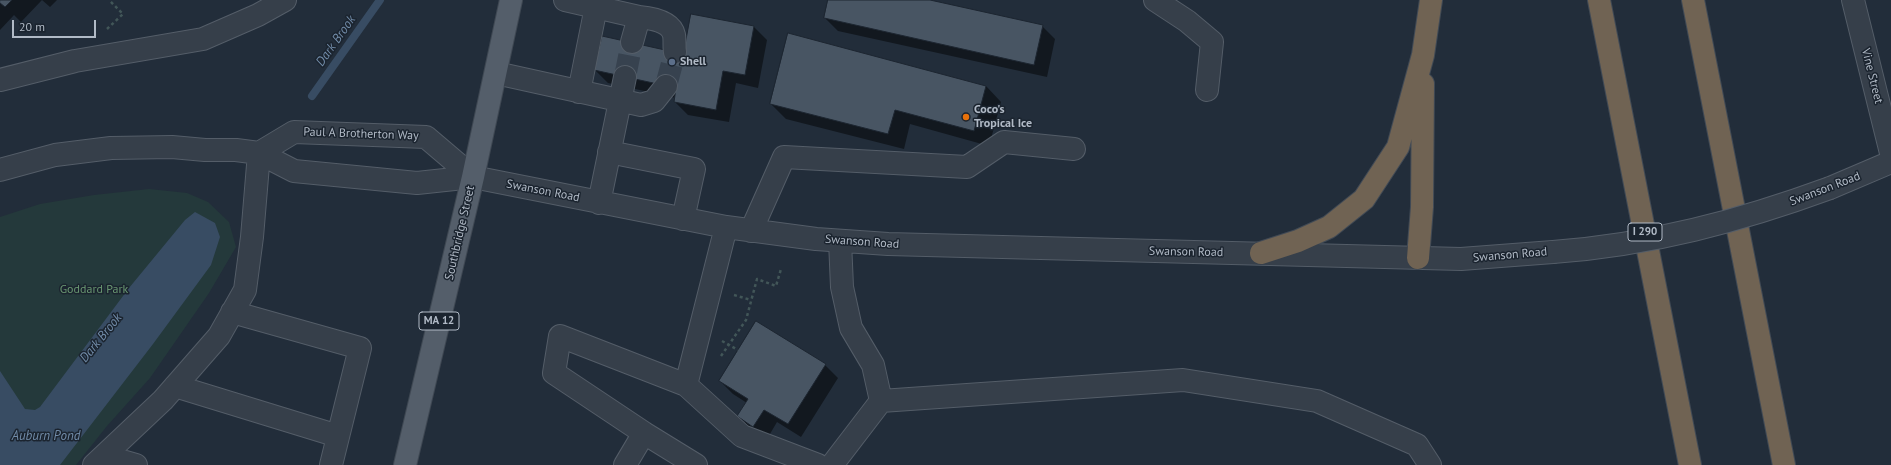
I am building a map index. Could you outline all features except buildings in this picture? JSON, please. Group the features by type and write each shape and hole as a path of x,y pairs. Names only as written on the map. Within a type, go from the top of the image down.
{"highway":[{"path":"1261,253 1298,241 1329,227 1364,199 1398,147 1423,55 1432,0"},
{"name":"I 290","path":"1599,0 1690,465"},
{"path":"1693,0 1784,465"},
{"path":"1418,258 1422,207 1423,55"}],"main road":[{"name":"Southbridge Street","path":"406,465 473,177 511,0"}],"street":[{"path":"0,80 75,61 203,39 258,15 285,0"},
{"path":"565,0 639,17 655,19 668,26 674,34 675,52"},
{"path":"1155,0 1187,21 1212,42 1206,90"},
{"name":"Vine Street","path":"1853,0 1891,152"},
{"path":"579,92 596,7"},
{"path":"632,42 639,17"},
{"path":"496,72 641,105 654,101 666,86"},
{"path":"599,202 624,77"},
{"name":"Paul A Brotherton Way","path":"258,152 294,132 426,137 473,177"},
{"path":"751,231 784,157 967,167 1004,142 1074,149"},
{"path":"0,170 55,155 111,148 172,147 258,152 294,171 417,183 473,177"},
{"path":"100,461 175,386 219,336 245,290 252,238 258,152"},
{"path":"609,152 694,169 684,219"},
{"name":"Swanson Road","path":"473,177 726,227 840,242 1461,259 1601,248 1657,239 1769,209 1830,188 1891,162"},
{"path":"686,385 726,227"},
{"path":"840,242 842,287 851,328 873,365 881,401"},
{"path":"232,312 360,348 331,465"},
{"path":"696,465 644,433 554,373 560,336 686,385 742,436 818,465"},
{"path":"832,465 881,401 1183,380 1317,401 1418,445 1430,465"},
{"path":"175,386 338,436"},
{"path":"625,465 644,433"},
{"path":"100,461 136,465"}],"path":[{"path":"718,361 746,320 757,279 776,286 781,268"},
{"path":"722,341 738,350"}],"green space":[{"name":"Goddard Park","path":"149,189 187,193 208,202 229,222 236,247 209,293 150,378 107,426 76,465 0,465 0,217 40,204 94,195"}],"water":[{"name":"Auburn Pond","path":"195,212 215,223 220,237 211,265 153,344 60,465 0,465 0,371 25,409 35,410 40,407 129,288 185,220"}],"waterway":[{"name":"Dark Brook","path":"312,96 380,0"}],"tunnel":[{"path":"625,77 632,42"},
{"path":"666,86 675,52"}],"place":[{"name":"Shell","path":"672,62"},
{"name":"Coco's Tropical Ice","path":"966,117"}]}
